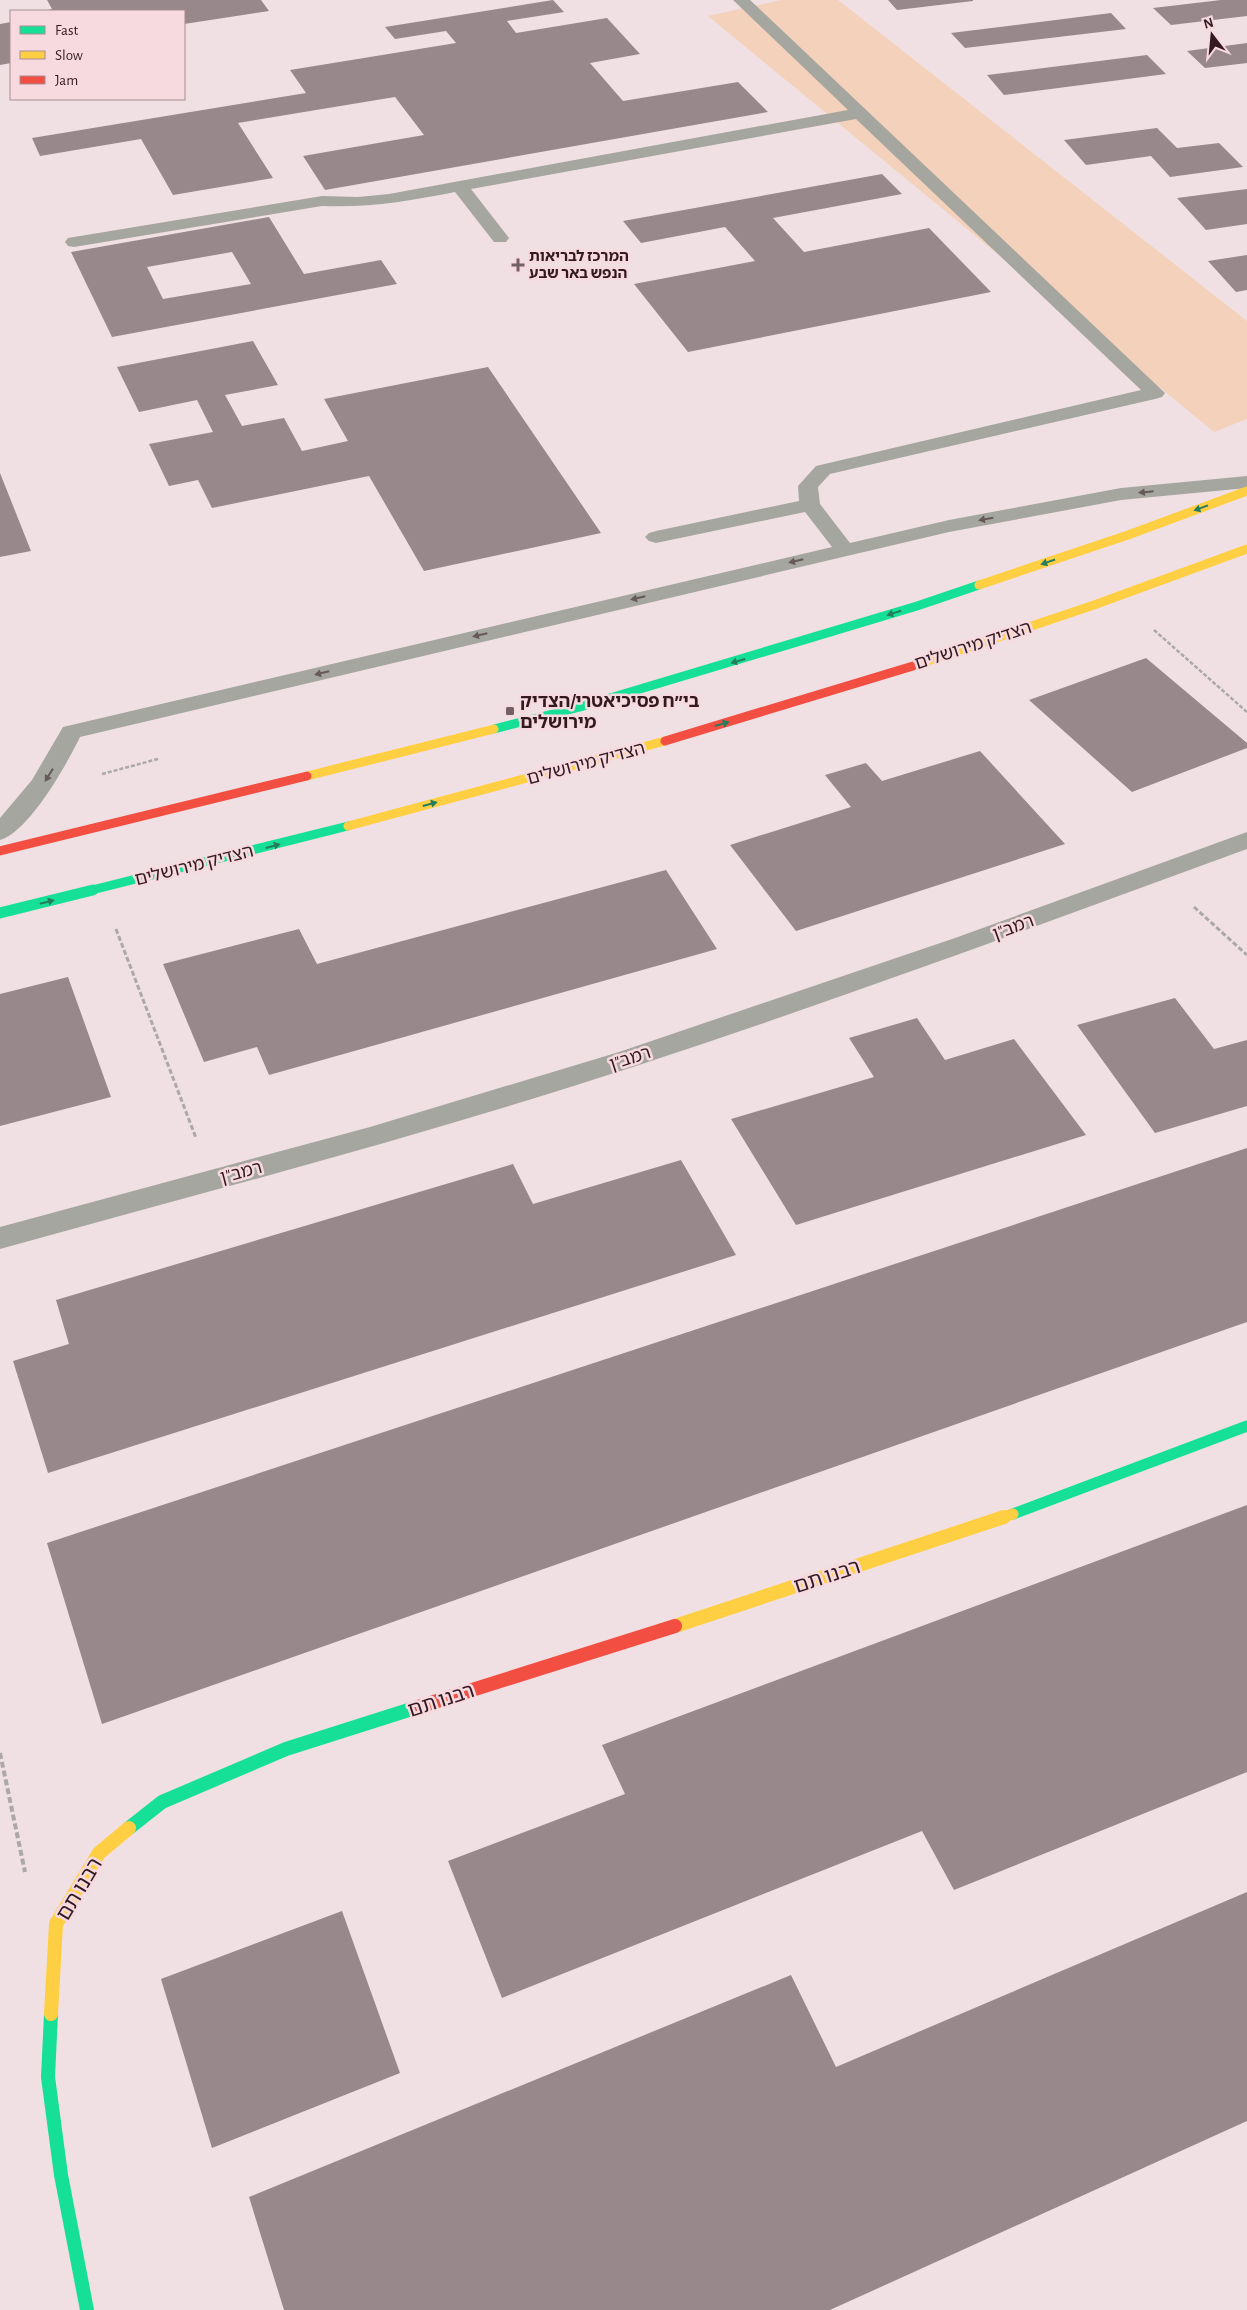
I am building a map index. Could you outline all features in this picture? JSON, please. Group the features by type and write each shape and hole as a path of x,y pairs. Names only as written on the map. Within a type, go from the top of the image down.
{"main road":[{"path":"0,851 187,808 589,704 917,606 1128,535 1247,491"},
{"name":"הצדיק מירושלים","path":"0,913 211,862 625,753 853,684 1117,597 1247,549"},
{"name":"רבנו תם","path":"87,2310 61,2175 48,2077 56,1924 99,1853 162,1802 286,1749 747,1603 1021,1512 1247,1426"}],"street":[{"path":"741,0 1155,393 823,470 808,486 810,504 844,550"},
{"path":"74,242 271,208 322,201 358,202 389,198 860,113"},
{"path":"459,186 500,238"},
{"path":"0,832 38,791 48,777 71,732 949,526 1121,494 1247,482"},
{"path":"656,536 810,504"},
{"name":"רמב\"ן","path":"0,1238 370,1137 628,1059 964,944 1247,840"}],"path":[{"path":"1117,597 1247,712"},
{"path":"1157,873 1247,955"},
{"path":"101,889 212,1180"}],"shaded area":[{"path":"781,0 838,0 1247,321 1247,419 1214,432 708,16"}],"building":[{"path":"47,0 261,0 269,11 185,24 185,10 48,10 52,9"},
{"path":"553,0 564,12 507,21 516,33 607,18 640,54 590,63 623,101 738,82 768,112 325,190 303,156 424,135 395,97 238,123 273,178 173,195 141,139 40,156 32,138 306,93 290,70 456,43 446,31 395,39 385,27"},
{"path":"888,0 973,0 973,1 897,10"},
{"path":"1221,0 1247,0 1247,16 1171,25 1153,8"},
{"path":"1111,13 1126,29 965,48 951,33"},
{"path":"10,22 10,63 0,65 0,24"},
{"path":"1247,43 1247,63 1205,68 1187,51"},
{"path":"1147,55 1166,74 1004,95 987,75"},
{"path":"1157,128 1177,148 1219,143 1243,167 1170,177 1151,156 1086,165 1064,140"},
{"path":"882,174 902,194 773,218 804,252 929,228 991,292 688,352 634,284 755,261 725,227 641,243 623,221"},
{"path":"1247,189 1247,224 1206,230 1177,198"},
{"path":"269,217 304,274 381,260 397,284 112,337 71,252","holes":["232,252 251,284 163,299 147,267"]},
{"path":"1247,255 1247,290 1236,292 1208,261"},
{"path":"253,341 278,385 225,395 242,426 284,418 302,451 348,441 324,399 488,367 601,533 424,571 369,476 212,508 198,480 169,486 149,444 213,432 197,400 139,412 117,367"},
{"path":"0,473 31,551 0,557"},
{"path":"1146,658 1247,743 1247,748 1132,792 1029,700"},
{"path":"980,751 1065,844 796,931 730,845 851,807 825,775 866,763 882,781"},
{"path":"666,870 717,949 269,1075 257,1047 204,1062 163,964 299,929 317,964"},
{"path":"68,977 111,1097 0,1126 0,994"},
{"path":"1175,998 1214,1049 1247,1040 1247,1106 1155,1133 1077,1025"},
{"path":"917,1018 945,1060 1014,1039 1086,1135 796,1225 731,1119 874,1077 849,1038"},
{"path":"1247,1148 1247,1322 102,1724 47,1543"},
{"path":"681,1160 736,1255 48,1473 13,1361 69,1344 56,1300 513,1164 533,1204"},
{"path":"1247,1505 1247,1772 954,1890 922,1831 502,1998 448,1861 625,1794 602,1745"},
{"path":"1247,1892 1247,2121 830,2310 284,2310 249,2197 791,1975 836,2067"},
{"path":"342,1911 400,2073 212,2148 161,1979"}],"traffic: fast":[{"path":"494,729 580,707 917,606 979,585"},
{"path":"0,913 348,826"},
{"path":"1013,1514 1247,1426"},
{"path":"129,1828 162,1802 286,1749 418,1707"},
{"path":"51,2014 48,2077 61,2175 87,2310"}],"traffic: slow":[{"path":"979,585 1128,535 1247,491"},
{"path":"913,666 1094,605 1247,549"},
{"path":"307,776 494,729"},
{"path":"348,826 665,741"},
{"path":"675,1626 1013,1514"},
{"path":"51,2014 56,1924 99,1853 129,1828"}],"traffic: jam":[{"path":"665,741 913,666"},
{"path":"0,851 307,776"},
{"path":"418,1707 675,1626"}],"place":[{"name":"המרכז לבריאות הנפש באר שבע","path":"518,265"},
{"name":"בי״ח פסיכיאטרי/הצדיק מירושלים","path":"510,711"}]}
